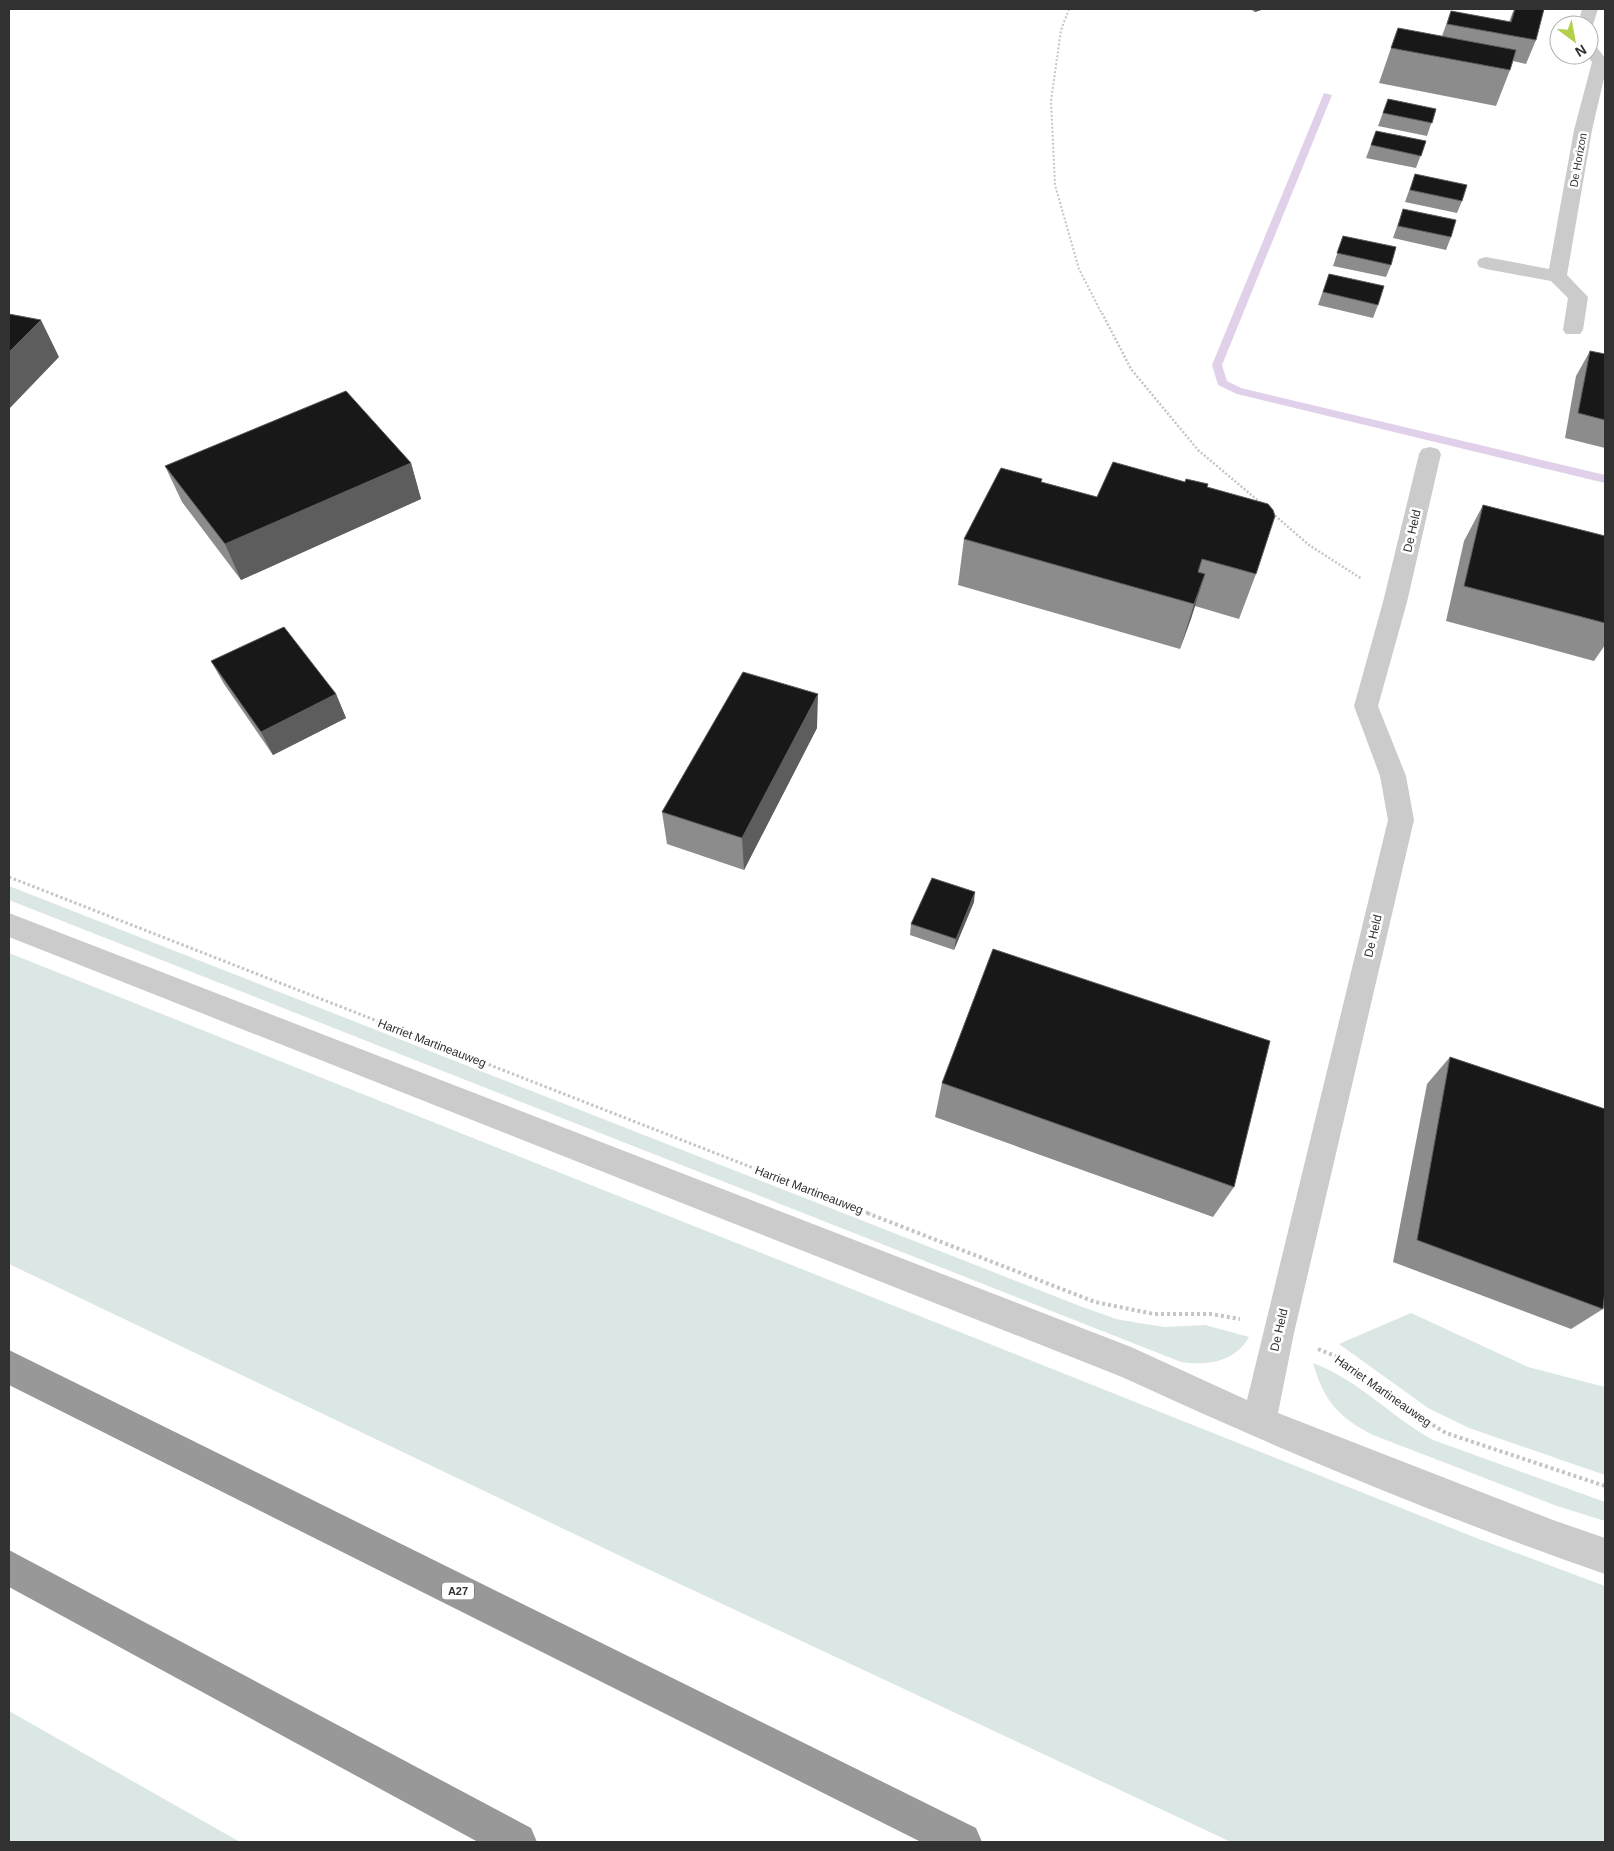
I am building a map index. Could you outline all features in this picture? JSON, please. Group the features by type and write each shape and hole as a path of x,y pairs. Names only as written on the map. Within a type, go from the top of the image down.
{"highway":[{"name":"A27","path":"9,1367 962,1842"},
{"path":"9,1568 517,1842"}],"street":[{"name":"De Horizon","path":"1557,276 1583,130 1599,61"},
{"path":"1486,263 1557,276 1578,297 1573,330"},
{"name":"De Held","path":"1259,1423 1278,1332 1401,820 1394,776 1366,706 1395,602 1430,454"},
{"path":"9,925 1131,1364 1259,1423 1553,1538 1605,1556"}],"path":[{"path":"1069,9 1061,30 1051,101 1055,185 1079,269 1131,369 1198,450 1309,545 1395,602"},
{"name":"Harriet Martineauweg","path":"9,878 1095,1302 1127,1310 1164,1315 1199,1312 1229,1315 1278,1332 1335,1356 1400,1405 1446,1433 1605,1486"}],"shaded area":[{"path":"9,886 1080,1306 1116,1319 1164,1327 1205,1325 1249,1337 1236,1352 1220,1360 1201,1363 1181,1362 9,900"},
{"path":"9,953 1479,1539 1605,1586 1605,1842 1231,1842 635,1563 9,1264"},
{"path":"1411,1313 1528,1367 1605,1387 1605,1475 1469,1428 1428,1408 1339,1344"},
{"path":"1313,1363 1345,1379 1433,1440 1605,1502 1605,1521 1557,1506 1373,1435 1350,1421 1334,1406 1322,1388"},
{"path":"9,1711 240,1842 9,1842"}],"building":[{"path":"1515,9 1544,9 1536,40 1447,24 1451,11 1511,22"},
{"path":"1398,28 1516,50 1510,70 1391,48"},
{"path":"1388,99 1436,109 1432,123 1383,113"},
{"path":"1376,131 1426,141 1421,156 1371,145"},
{"path":"1415,174 1467,185 1462,201 1410,190"},
{"path":"1403,209 1456,220 1451,237 1398,226"},
{"path":"1343,236 1396,247 1391,265 1337,253"},
{"path":"1329,274 1384,286 1378,305 1323,292"},
{"path":"9,314 41,320 9,352"},
{"path":"1590,351 1605,354 1605,420 1578,413"},
{"path":"346,391 411,463 225,544 165,466"},
{"path":"1113,462 1185,482 1186,479 1208,484 1207,487 1268,504 1275,516 1256,574 1202,559 1198,572 1205,574 1194,604 964,539 1001,468 1042,479 1041,482 1097,497"},
{"path":"1483,505 1605,536 1605,623 1464,586"},
{"path":"284,627 336,694 261,732 211,661"},
{"path":"743,672 818,694 742,838 662,812"},
{"path":"932,878 975,892 956,939 911,924"},
{"path":"993,949 1270,1041 1234,1187 942,1083"},
{"path":"1450,1057 1605,1109 1605,1290 1603,1309 1417,1240"}],"waterway":[{"path":"1327,95 1217,365 1222,383 1237,391 1605,479"}]}
